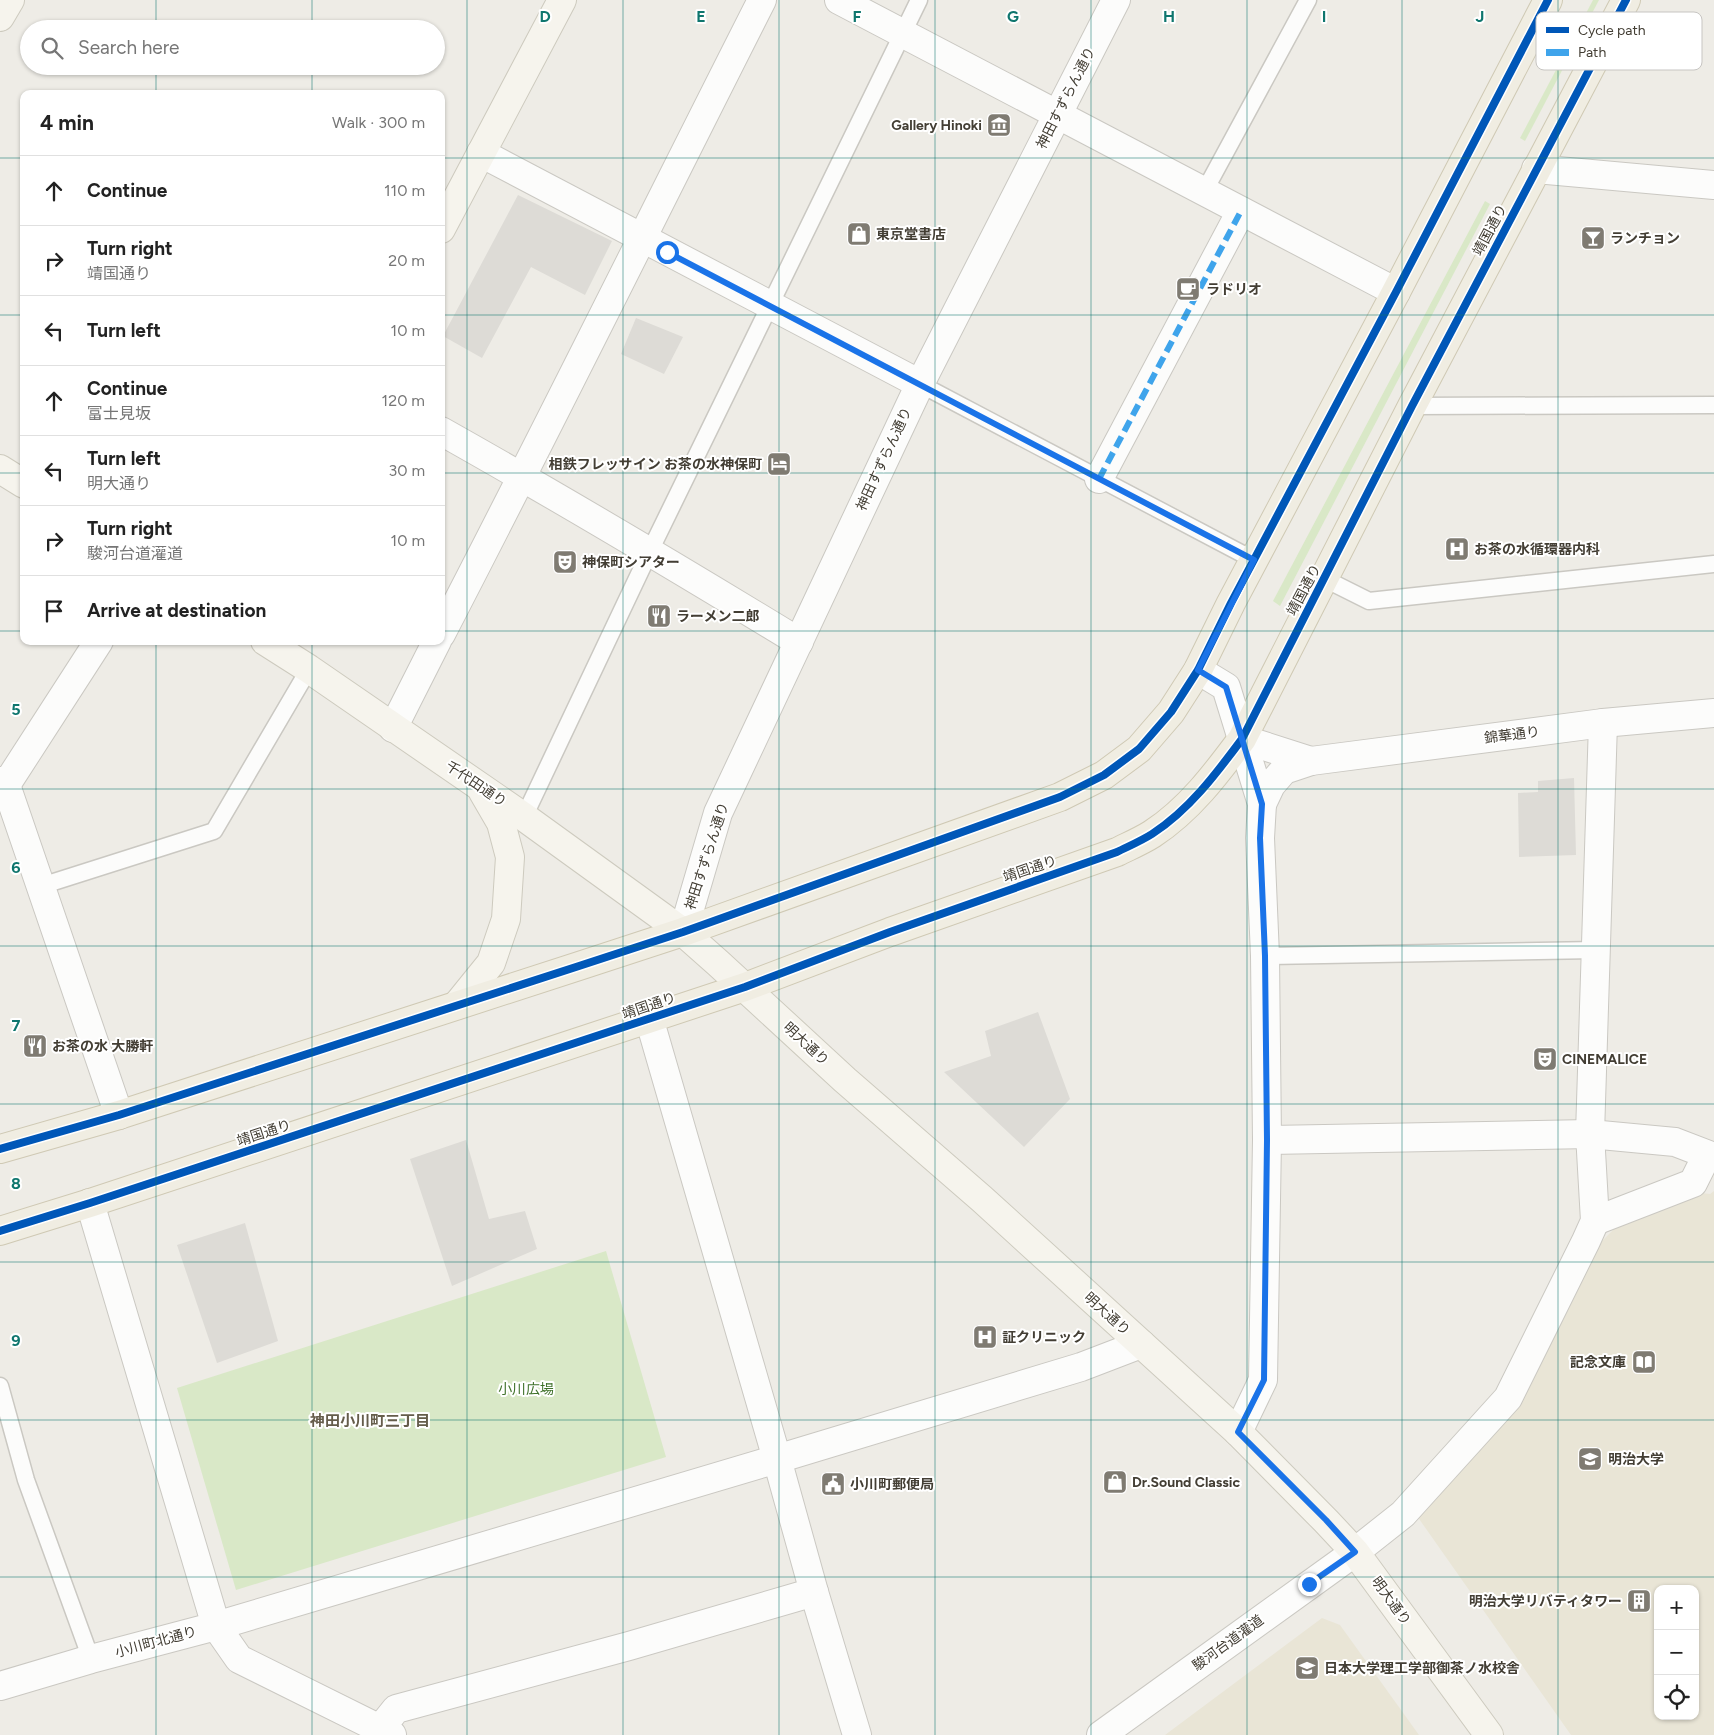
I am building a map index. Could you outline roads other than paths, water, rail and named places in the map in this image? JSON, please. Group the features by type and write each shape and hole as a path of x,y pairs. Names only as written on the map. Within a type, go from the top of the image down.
{"main road":[{"path":"1542,12 1548,0"},
{"name":"靖国通り","path":"1620,12 1626,0"},
{"path":"0,1149 119,1115 683,932 1060,797 1104,775 1139,748 1171,712 1198,670 1536,23"},
{"name":"靖国通り","path":"0,1231 90,1204 745,987 890,932 1117,852 1152,834 1185,807 1214,777 1242,739 1412,406 1589,70"}],"street":[{"path":"0,17 10,0"},
{"path":"445,221 562,0"},
{"path":"445,626 523,477 641,238 762,0"},
{"path":"840,0 1396,292"},
{"name":"神田すずらん通り","path":"683,932 718,813 920,384 1116,0"},
{"path":"481,153 920,384"},
{"path":"1536,169 1714,185"},
{"path":"1099,479 1241,211"},
{"path":"445,433 650,551 798,642"},
{"path":"0,469 20,482"},
{"path":"96,645 2,785 41,886 119,1115"},
{"name":"千代田通り","path":"271,645 524,817 683,932"},
{"path":"393,728 435,645"},
{"path":"1198,670 1226,687 1262,804 1260,838 1265,956 1267,1140 1264,1380 1238,1432"},
{"name":"錦華通り","path":"1262,804 1271,785 1284,770 1311,761 1603,723 1714,713"},
{"path":"1267,1140 1590,1134 1675,1142 1710,1156 1693,1183 1596,1221 1590,1134 1603,723"},
{"name":"錦華通り","path":"1242,739 1311,761"},
{"path":"457,1005 491,963 506,919 510,857 501,823 480,787"},
{"name":"明大通り","path":"683,932 845,1080 982,1199 1238,1432 1326,1520 1355,1552 1489,1735"},
{"path":"649,1018 857,1735"},
{"path":"90,1204 216,1626 240,1659 386,1732 396,1709 629,1646 814,1592"},
{"name":"駿河台道灌道","path":"1101,1735 1355,1552 1403,1514 1508,1398 1596,1221"},
{"name":"小川町北通り","path":"0,1686 312,1598 777,1459 1081,1367 1141,1344"}],"lane":[{"path":"524,817 769,304 919,0"},
{"path":"1204,192 1308,0"},
{"path":"920,384 1254,560"},
{"path":"1412,406 1714,405"},
{"path":"1325,579 1369,600 1714,564"},
{"path":"41,886 214,831 309,669"},
{"path":"1265,956 1596,950"},
{"path":"0,1386 26,1480 91,1659"}],"place":[{"name":"Gallery Hinoki","path":"999,125"},
{"name":"東京堂書店","path":"859,234"},
{"name":"ランチョン","path":"1593,238"},
{"name":"ラドリオ","path":"1188,289"},
{"name":"相鉄フレッサイン お茶の水神保町","path":"779,464"},
{"name":"お茶の水循環器内科","path":"1457,549"},
{"name":"神保町シアター","path":"565,562"},
{"name":"ラーメン二郎","path":"659,616"},
{"name":"お茶の水 大勝軒","path":"35,1046"},
{"name":"CINEMALICE","path":"1545,1059"},
{"name":"証クリニック","path":"985,1337"},
{"name":"記念文庫","path":"1644,1362"},
{"name":"明治大学","path":"1590,1459"},
{"name":"Dr.Sound Classic","path":"1115,1482"},
{"name":"小川町郵便局","path":"833,1484"},
{"name":"明治大学リバティタワー","path":"1639,1601"},
{"name":"日本大学理工学部御茶ノ水校舎","path":"1307,1668"}],"district":[{"name":"神田小川町三丁目","path":"370,1421"}],"park label":[{"name":"小川広場","path":"526,1389"}]}
